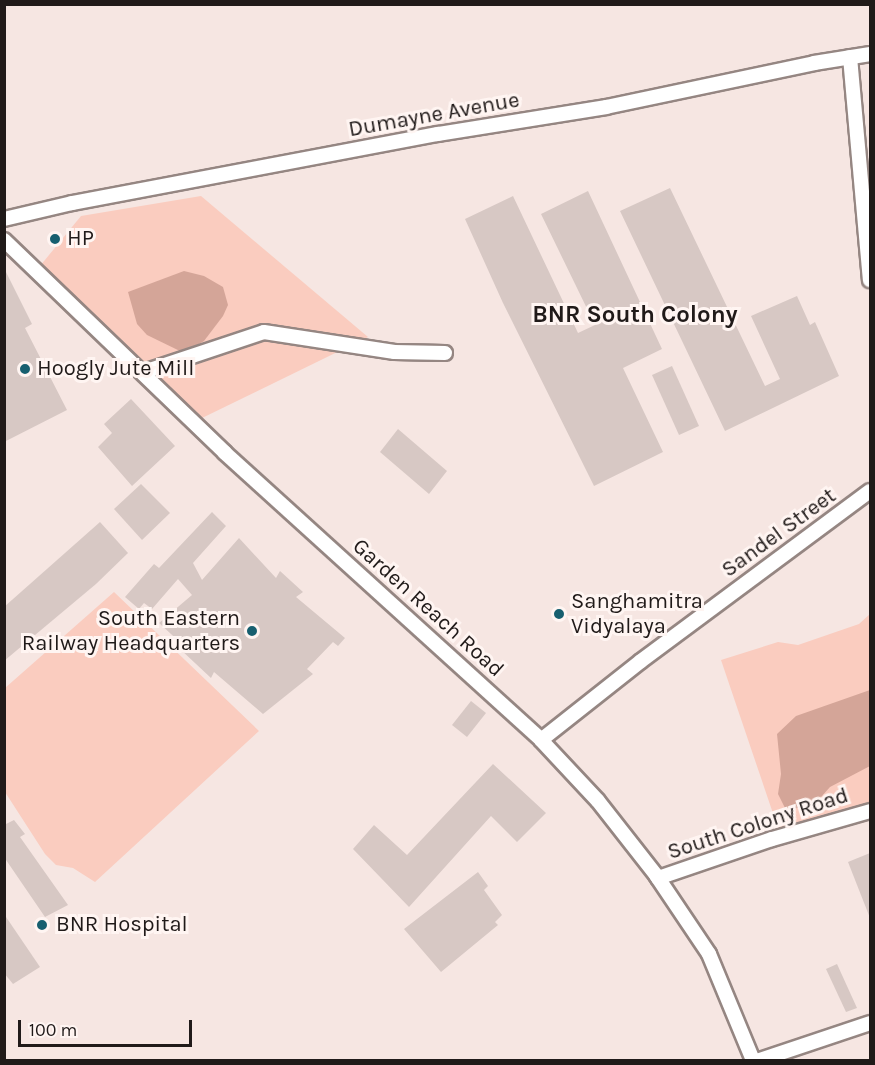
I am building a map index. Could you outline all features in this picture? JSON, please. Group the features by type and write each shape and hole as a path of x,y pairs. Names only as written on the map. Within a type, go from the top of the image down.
{"street":[{"name":"Dumayne Avenue","path":"4,219 72,203 438,134 606,107 870,54"},
{"path":"850,57 870,280"},
{"name":"Garden Reach Road","path":"4,240 144,372 225,453 541,740 598,801 658,878 709,954 753,1060"},
{"path":"144,372 264,332 394,352 445,353"},
{"name":"Sandel Street","path":"541,740 641,661 870,491"},
{"name":"South Colony Road","path":"658,878 772,839 870,810"},
{"path":"760,1060 870,1023"}],"shaded area":[{"path":"201,196 368,337 200,419 40,266 81,216"},
{"path":"184,271 204,276 223,287 228,305 223,316 204,341 184,353 147,335 137,324 128,292"},
{"path":"114,592 259,731 95,882 73,868 56,865 45,854 5,792 5,688"},
{"path":"870,614 870,807 780,834 721,660 778,642 798,645 859,624"},
{"path":"870,690 870,766 830,787 814,805 786,810 778,794 781,774 777,734 796,716"}],"building":[{"path":"670,188 765,386 780,379 751,316 797,296 810,325 815,322 839,376 725,431 620,211"},
{"path":"588,191 662,349 623,368 663,452 594,486 503,303 465,219 513,196 578,333 595,325 541,214"},
{"name":"Hoogly Jute Mill","path":"4,268 32,324 25,328 67,410 4,442"},
{"path":"672,366 699,426 679,435 652,375"},
{"path":"131,399 175,446 132,486 98,447 112,433 104,424"},
{"path":"398,429 447,471 429,494 380,452"},
{"path":"141,484 170,513 142,540 114,509"},
{"name":"South Eastern Railway Headquarters","path":"212,512 226,526 193,563 202,580 239,538 276,578 280,571 303,592 296,597 345,638 338,646 333,642 307,669 313,674 263,714 214,672 211,678 180,649 183,645 159,623 192,595 178,579 152,609 144,603 139,609 125,597 154,564 159,568"},
{"path":"100,522 128,553 96,584 4,661 4,607"},
{"path":"471,701 486,713 467,737 452,725"},
{"path":"493,764 546,813 517,842 491,816 409,907 353,849 374,825 407,855"},
{"path":"14,820 25,834 20,837 68,905 45,917 4,857 4,825"},
{"path":"870,853 870,918 848,862"},
{"path":"478,872 488,886 484,890 502,915 495,922 498,925 441,972 404,929"},
{"path":"4,914 40,967 13,984 4,973"},
{"path":"837,964 857,1008 846,1012 826,969"}],"place":[{"name":"HP","path":"55,239"},
{"name":"Hoogly Jute Mill","path":"25,369"},
{"name":"Sanghamitra Vidyalaya","path":"559,614"},
{"name":"South Eastern Railway Headquarters","path":"252,631"},
{"name":"BNR Hospital","path":"42,925"}],"district":[{"name":"BNR South Colony","path":"635,315"}]}
